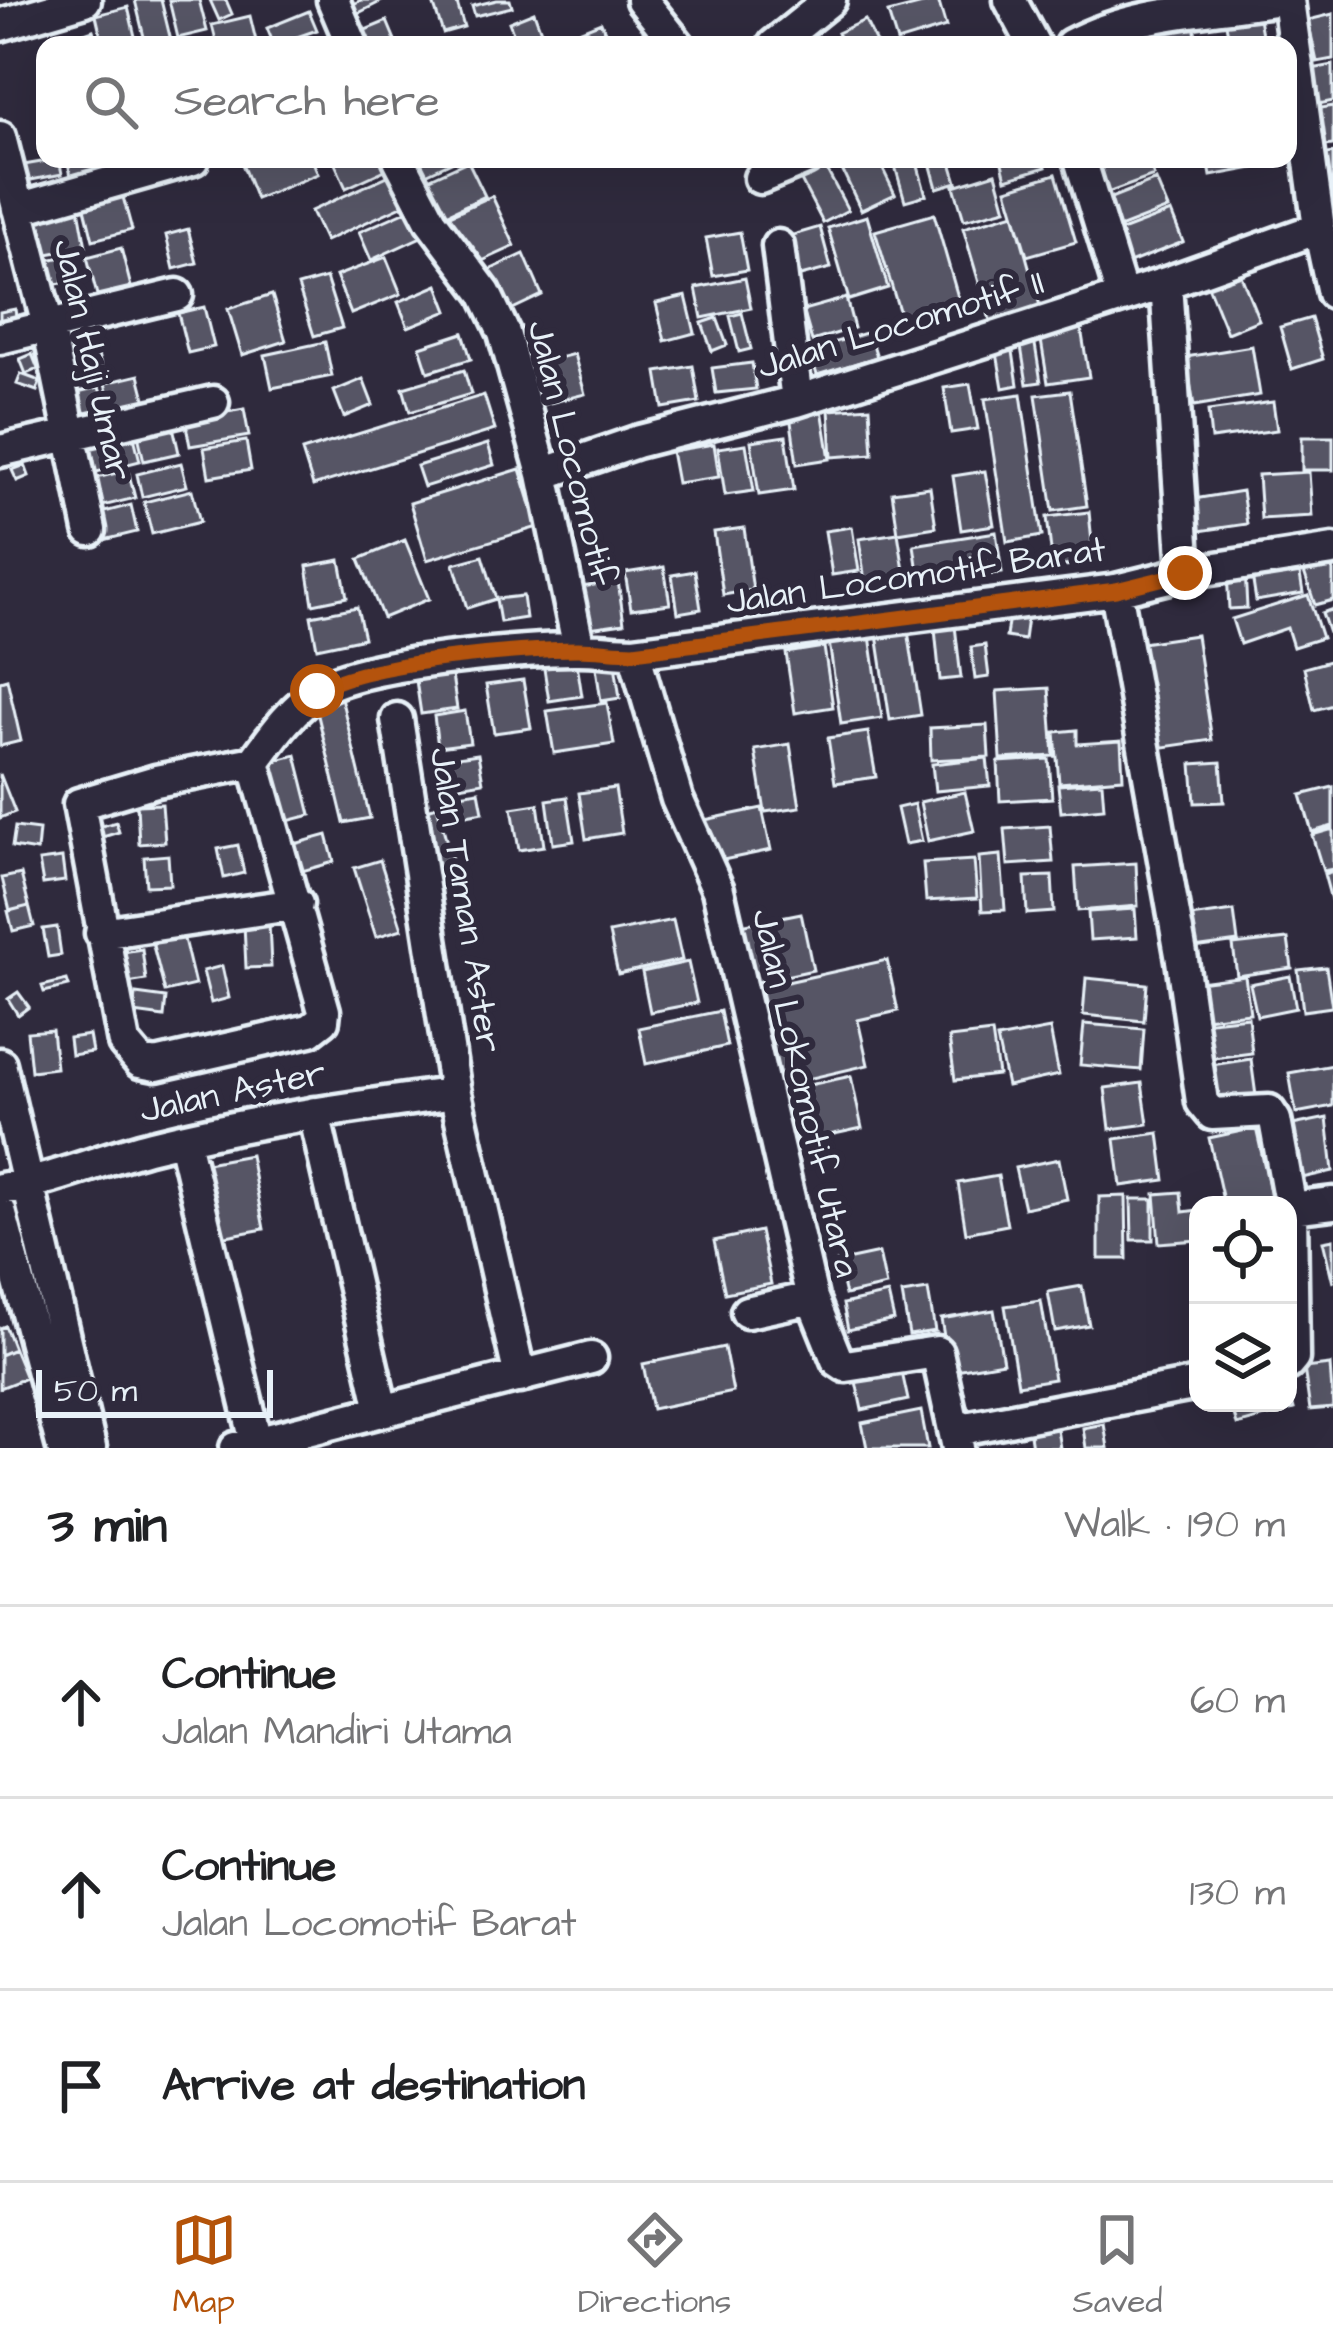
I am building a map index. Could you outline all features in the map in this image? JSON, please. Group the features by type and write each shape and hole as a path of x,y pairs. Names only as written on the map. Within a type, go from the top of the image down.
{"street":[{"path":"0,26 85,0"},
{"path":"333,0 348,36"},
{"path":"642,0 671,36"},
{"path":"785,36 830,0"},
{"path":"1010,0 1029,36"},
{"path":"1092,36 1146,19 1275,0"},
{"path":"1288,0 1293,36"},
{"path":"1297,66 1319,228 1333,293"},
{"name":"Jalan Haji Umar","path":"0,137 48,326 90,530"},
{"path":"18,209 162,168"},
{"name":"Jalan Locomotif","path":"404,168 430,221 477,280 499,322 544,474 579,649"},
{"path":"760,178 784,168"},
{"path":"1083,168 1122,296"},
{"path":"1185,573 1166,284 1319,228"},
{"path":"778,246 797,400"},
{"name":"Jalan Locomotif II","path":"544,474 1166,284"},
{"path":"0,338 177,295"},
{"path":"0,451 212,402"},
{"name":"Jalan Locomotif Barat","path":"254,762 285,718 329,684 400,666 579,649 634,652 1116,590 1185,573 1333,550"},
{"path":"1116,590 1182,960 1202,1102 1212,1114 1269,1111 1273,1115 1290,1196"},
{"name":"Jalan Lokomotif Utara","path":"634,652 677,799 718,890 812,1298 837,1360 846,1366 937,1352 957,1439"},
{"name":"Jalan Taman Aster","path":"397,719 455,1093 520,1376"},
{"path":"254,762 297,904 323,1020 310,1030 156,1065 140,1062 124,1042 79,804 156,781 254,762"},
{"path":"101,933 297,904"},
{"path":"0,1064 15,1186 90,1448"},
{"name":"Jalan Aster","path":"15,1186 154,1146 314,1113 455,1093"},
{"path":"314,1113 382,1410"},
{"path":"184,1141 246,1445 591,1358"},
{"path":"1297,1207 1333,1203"},
{"path":"0,1211 63,1448"},
{"path":"747,1312 812,1298"},
{"path":"957,1439 1189,1386"}],"building":[{"path":"135,0 161,0 170,36 144,36"},
{"path":"169,0 199,0 207,31 178,36"},
{"path":"210,0 226,0 232,14 219,20"},
{"path":"361,0 384,0 345,20 340,11"},
{"path":"432,0 456,0 464,27 443,33"},
{"path":"510,0 512,7 475,16 472,6"},
{"path":"938,0 946,27 917,36 895,36 888,13"},
{"path":"128,7 135,36 101,36 96,15"},
{"path":"309,11 317,30 300,36 270,36 267,28"},
{"path":"534,12 543,36 514,36 509,22"},
{"path":"1258,13 1262,36 1228,36 1225,19"},
{"path":"1333,14 1333,59 1317,62 1308,20"},
{"path":"250,16 255,36 215,36 212,25"},
{"path":"865,20 873,36 838,36"},
{"path":"387,21 393,36 359,36"},
{"path":"601,22 607,36 578,36 576,32"},
{"path":"1194,23 1196,36 1141,36 1140,32"},
{"path":"1333,65 1333,101 1319,104 1312,69"},
{"path":"1333,106 1333,145 1317,147 1310,110"},
{"path":"1333,153 1333,205 1326,206 1318,156"},
{"path":"36,163 36,168 61,168 62,174 21,182 18,166"},
{"path":"69,168 111,168 112,170 72,180"},
{"path":"244,168 316,168 318,174 256,199"},
{"path":"337,168 387,168 387,169 346,188"},
{"path":"413,168 439,168 417,178"},
{"path":"453,168 471,168 485,196 440,217 424,181"},
{"path":"826,168 848,210 823,223 796,171"},
{"path":"841,168 882,168 895,194 861,210"},
{"path":"896,168 918,168 926,195 905,201"},
{"path":"931,168 953,168 957,182 937,188"},
{"path":"1003,168 1043,168 1006,179"},
{"path":"1092,168 1151,168 1154,176 1102,195"},
{"path":"1210,168 1253,168 1211,176"},
{"path":"996,173 1006,209 964,220 954,186"},
{"path":"392,174 406,204 325,241 311,211"},
{"path":"1056,174 1076,242 1027,256 1007,189"},
{"path":"1156,180 1168,209 1114,230 1103,201"},
{"path":"120,186 132,230 93,240 82,196"},
{"path":"492,196 515,246 471,266 448,216"},
{"path":"78,203 86,247 42,255 33,212"},
{"path":"409,210 421,237 371,260 359,232"},
{"path":"1171,212 1183,242 1122,266 1111,235"},
{"path":"1014,213 1042,313 992,327 963,228"},
{"path":"934,214 962,311 904,327 875,231"},
{"path":"867,216 888,288 849,300 828,228"},
{"path":"820,227 831,268 797,277 786,237"},
{"path":"188,229 197,263 174,269 166,235"},
{"path":"740,232 747,270 713,276 706,238"},
{"path":"121,248 131,287 97,295 87,257"},
{"path":"78,254 83,279 46,286 42,261"},
{"path":"524,254 542,295 500,315 481,274"},
{"path":"386,257 401,294 351,314 336,276"},
{"path":"1238,268 1259,320 1227,333 1206,281"},
{"path":"326,278 342,328 314,336 298,286"},
{"path":"745,278 751,308 702,318 696,288"},
{"path":"438,285 448,311 408,327 398,302"},
{"path":"272,295 286,341 242,355 228,309"},
{"path":"686,296 695,333 665,341 656,303"},
{"path":"846,298 854,328 812,341 803,310"},
{"path":"204,307 214,347 188,353 178,313"},
{"path":"15,309 17,324 0,327 0,312"},
{"path":"742,313 751,349 739,352 730,316"},
{"path":"717,318 727,345 712,351 702,323"},
{"path":"1311,318 1323,359 1292,369 1280,327"},
{"path":"1080,322 1089,377 1048,383 1039,328"},
{"path":"92,331 103,374 70,383 60,339"},
{"path":"869,332 877,357 817,375 809,350"},
{"path":"1033,332 1041,382 1027,384 1019,334"},
{"path":"463,333 471,359 428,372 420,347"},
{"path":"1011,338 1018,385 1003,388 995,341"},
{"path":"325,342 332,376 272,388 265,355"},
{"path":"1252,346 1260,395 1194,406 1186,357"},
{"path":"32,354 38,369 26,374 20,359"},
{"path":"574,354 585,394 542,405 531,365"},
{"path":"752,363 756,389 716,393 712,368"},
{"path":"693,366 699,402 663,408 657,372"},
{"path":"464,370 471,394 410,412 403,388"},
{"path":"21,374 40,381 37,391 17,384"},
{"path":"139,375 148,410 114,419 105,383"},
{"path":"363,379 373,405 344,417 334,391"},
{"path":"970,384 978,429 951,433 944,388"},
{"path":"99,387 108,420 78,427 69,394"},
{"path":"1070,391 1087,506 1053,511 1036,395"},
{"path":"1021,394 1042,536 1007,542 985,399"},
{"path":"484,395 495,430 313,486 302,451"},
{"path":"1273,402 1277,430 1211,439 1208,411"},
{"path":"821,403 830,459 797,464 789,408"},
{"path":"870,407 873,454 832,457 829,410"},
{"path":"244,409 249,436 190,446 185,420"},
{"path":"172,422 179,453 144,461 137,431"},
{"path":"132,429 140,461 93,473 85,441"},
{"path":"786,436 794,490 759,495 751,441"},
{"path":"1302,437 1333,437 1333,470 1302,470"},
{"path":"246,441 251,470 209,477 204,448"},
{"path":"488,444 494,465 424,487 417,466"},
{"path":"714,444 719,477 677,483 671,451"},
{"path":"746,444 754,491 725,495 718,448"},
{"path":"181,463 187,486 142,497 137,474"},
{"path":"25,465 29,476 17,481 12,470"},
{"path":"520,469 538,527 427,560 410,503"},
{"path":"128,470 135,498 91,509 85,481"},
{"path":"985,471 994,525 961,530 953,476"},
{"path":"1309,472 1312,516 1261,519 1258,475"},
{"path":"930,487 936,527 898,533 892,492"},
{"path":"192,490 200,522 152,534 144,502"},
{"path":"1242,491 1247,524 1199,531 1194,499"},
{"path":"131,505 137,532 100,541 93,515"},
{"path":"1089,512 1094,563 1053,567 1047,517"},
{"path":"852,527 859,571 832,575 825,531"},
{"path":"744,528 753,590 723,595 714,532"},
{"path":"996,532 1002,573 920,585 914,545"},
{"path":"898,533 906,583 866,589 859,539"},
{"path":"405,540 429,599 383,618 359,559"},
{"path":"483,556 496,599 467,608 454,564"},
{"path":"340,560 347,597 313,604 307,566"},
{"path":"1333,560 1333,600 1315,605 1303,569"},
{"path":"1298,562 1303,593 1256,601 1251,569"},
{"path":"664,567 670,604 631,609 625,573"},
{"path":"1245,570 1247,608 1229,609 1227,571"},
{"path":"695,571 701,609 678,613 672,575"},
{"path":"618,581 624,623 582,629 576,588"},
{"path":"1308,595 1322,638 1293,647 1287,628 1240,644 1232,619"},
{"path":"523,596 526,618 500,622 496,599"},
{"path":"357,607 364,638 317,648 311,616"},
{"path":"1010,607 1028,610 1024,640 1006,637"},
{"path":"1333,609 1333,642 1332,642 1322,613"},
{"path":"954,617 961,678 940,680 934,619"},
{"path":"907,624 921,715 890,720 876,628"},
{"path":"869,629 882,718 841,724 828,635"},
{"path":"1196,635 1212,740 1150,749 1135,644"},
{"path":"985,645 989,677 975,679 971,647"},
{"path":"824,647 833,707 795,713 786,653"},
{"path":"576,657 582,696 549,701 543,662"},
{"path":"614,658 620,698 601,701 595,661"},
{"path":"1333,660 1333,705 1314,710 1304,668"},
{"path":"450,662 457,709 421,714 414,667"},
{"path":"7,679 21,741 0,746 0,681"},
{"path":"523,680 531,728 494,733 486,685"},
{"path":"1049,688 1054,756 1001,759 997,691"},
{"path":"340,693 370,818 344,823 314,699"},
{"path":"607,703 614,744 554,753 547,711"},
{"path":"465,711 470,743 438,747 434,716"},
{"path":"987,725 989,757 931,760 930,728"},
{"path":"1077,730 1077,744 1121,741 1123,778 1059,783 1055,732"},
{"path":"868,732 876,777 835,783 828,738"},
{"path":"790,744 800,807 765,812 755,750"},
{"path":"478,754 483,782 441,789 437,760"},
{"path":"296,755 311,815 276,824 261,764"},
{"path":"987,758 990,786 935,791 932,764"},
{"path":"1049,759 1052,798 1000,801 998,762"},
{"path":"1221,762 1224,802 1195,803 1192,764"},
{"path":"0,774 15,812 0,818"},
{"path":"1102,782 1104,808 1061,812 1058,785"},
{"path":"1333,787 1333,826 1312,832 1301,795"},
{"path":"615,788 622,833 586,839 579,793"},
{"path":"479,791 483,812 450,818 446,796"},
{"path":"965,792 974,831 928,841 920,802"},
{"path":"567,797 574,841 553,844 547,800"},
{"path":"162,804 165,842 139,844 137,805"},
{"path":"538,804 544,846 519,850 512,808"},
{"path":"914,804 922,841 905,844 897,808"},
{"path":"437,806 456,875 440,879 421,811"},
{"path":"762,808 771,850 709,863 700,821"},
{"path":"116,822 119,832 93,840 90,829"},
{"path":"1050,826 1053,862 1008,865 1005,829"},
{"path":"15,827 39,830 37,851 12,847"},
{"path":"1333,829 1333,869 1323,871 1312,835"},
{"path":"327,835 334,862 295,873 287,846"},
{"path":"238,845 244,873 224,878 218,849"},
{"path":"168,855 170,885 146,886 144,857"},
{"path":"1001,855 1005,910 982,911 979,857"},
{"path":"62,858 65,881 43,884 39,861"},
{"path":"380,860 402,929 376,937 354,868"},
{"path":"974,860 977,898 926,901 923,863"},
{"path":"1136,863 1138,906 1078,911 1075,867"},
{"path":"1333,871 1333,907 1324,874"},
{"path":"21,874 29,906 10,911 2,878"},
{"path":"1052,876 1054,912 1027,914 1025,877"},
{"path":"29,906 34,926 13,931 8,911"},
{"path":"1135,909 1137,937 1090,940 1088,912"},
{"path":"1234,911 1238,942 1194,948 1190,917"},
{"path":"801,913 813,970 753,983 741,925"},
{"path":"673,920 682,960 618,974 609,933"},
{"path":"269,922 271,967 246,968 244,923"},
{"path":"57,927 61,955 48,957 43,929"},
{"path":"183,935 195,985 165,992 152,942"},
{"path":"1288,939 1292,968 1237,976 1233,945"},
{"path":"142,949 146,980 121,984 116,953"},
{"path":"887,960 898,1011 858,1020 868,1065 782,1085 760,988"},
{"path":"688,962 697,1003 650,1012 642,972"},
{"path":"222,966 229,998 211,1003 203,971"},
{"path":"1326,967 1332,1007 1303,1011 1298,970"},
{"path":"1245,976 1250,1013 1204,1018 1199,982"},
{"path":"1290,976 1296,1008 1257,1016 1250,984"},
{"path":"1086,978 1147,984 1144,1021 1083,1015"},
{"path":"67,980 69,986 44,992 42,986"},
{"path":"18,992 29,1007 18,1015 8,999"},
{"path":"136,994 166,998 164,1017 134,1013"},
{"path":"720,1011 727,1046 646,1064 639,1028"},
{"path":"1248,1017 1252,1053 1206,1059 1201,1022"},
{"path":"1084,1024 1144,1029 1141,1070 1080,1065"},
{"path":"1050,1029 1059,1075 1007,1086 997,1039"},
{"path":"52,1030 56,1068 31,1071 27,1032"},
{"path":"992,1033 998,1075 955,1080 949,1038"},
{"path":"89,1035 92,1052 71,1055 69,1038"},
{"path":"1251,1059 1256,1096 1209,1102 1205,1066"},
{"path":"1333,1065 1333,1106 1296,1113 1289,1073"},
{"path":"851,1076 862,1128 797,1142 786,1090"},
{"path":"1142,1083 1148,1124 1110,1129 1105,1088"},
{"path":"1327,1118 1333,1171 1289,1181 1278,1128"},
{"path":"1256,1128 1271,1196 1222,1196 1209,1138"},
{"path":"1159,1133 1165,1180 1121,1186 1115,1139"},
{"path":"250,1155 264,1229 210,1239 196,1165"},
{"path":"1059,1159 1067,1199 1024,1208 1015,1168"},
{"path":"998,1176 1007,1225 966,1233 958,1183"},
{"path":"1181,1192 1183,1212 1189,1211 1189,1241 1159,1243 1155,1194"},
{"path":"1126,1196 1127,1259 1099,1259 1099,1197"},
{"path":"1131,1199 1153,1199 1153,1240 1132,1240"},
{"path":"760,1231 771,1284 725,1293 714,1241"},
{"path":"1333,1239 1333,1283 1323,1241"},
{"path":"879,1253 886,1286 845,1295 837,1262"},
{"path":"1082,1286 1089,1325 1055,1331 1048,1292"},
{"path":"928,1290 935,1331 909,1335 902,1294"},
{"path":"888,1294 894,1320 848,1330 843,1304"},
{"path":"1041,1301 1054,1379 1018,1385 1005,1306"},
{"path":"994,1310 1003,1362 950,1371 941,1319"},
{"path":"5,1326 14,1349 0,1355 0,1328"},
{"path":"724,1347 733,1392 652,1409 643,1364"},
{"path":"14,1349 26,1378 0,1388 0,1355"},
{"path":"900,1363 908,1400 862,1410 854,1372"},
{"path":"1330,1365 1333,1408 1310,1410 1304,1368"},
{"path":"921,1411 928,1448 867,1448 862,1423"},
{"path":"1233,1412 1283,1412 1237,1425"},
{"path":"1056,1423 1060,1448 1032,1448 1029,1428"},
{"path":"1104,1424 1108,1448 1086,1448 1083,1428"}],"route":[{"path":"317,691 358,674 400,666 579,649 634,652 1116,590 1185,573"}]}
